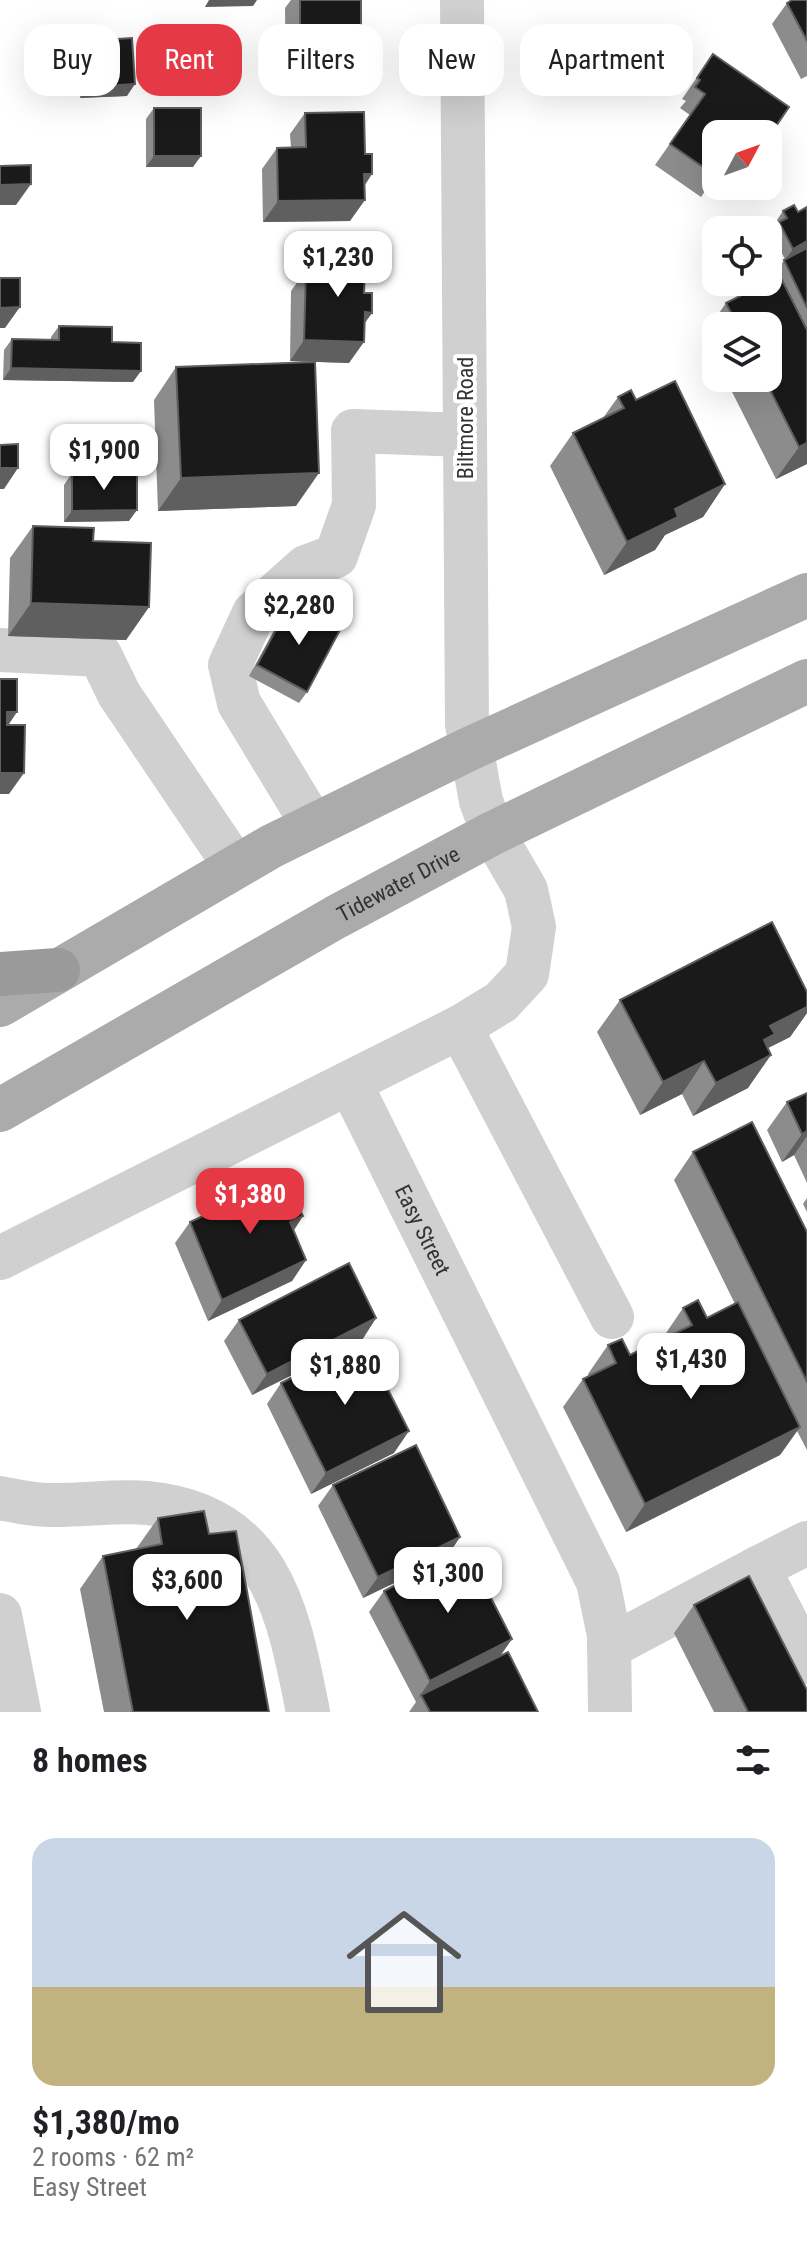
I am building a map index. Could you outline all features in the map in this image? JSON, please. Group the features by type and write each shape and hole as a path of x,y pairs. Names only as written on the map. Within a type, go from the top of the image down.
{"highway":[{"path":"0,974 58,970"}],"main road":[{"path":"0,1005 235,866 313,825 469,749 807,595"},
{"name":"Tidewater Drive","path":"0,1110 272,951 493,833 807,681"}],"street":[{"name":"Biltmore Road","path":"462,0 469,749 481,801 493,833"},
{"path":"313,825 239,703 230,665 254,613 306,567 336,556 354,505 353,431 465,435"},
{"path":"0,650 100,655 119,694 235,866"},
{"path":"0,1258 460,1027 501,1002 527,974 534,927 526,890 493,833"},
{"path":"460,1027 612,1317"},
{"name":"Easy Street","path":"350,1083 598,1582 609,1647 610,1712"},
{"path":"0,1498 45,1505 147,1503 190,1512 228,1532 260,1562 278,1591 291,1623 308,1712"},
{"path":"609,1647 807,1543"},
{"path":"758,1568 807,1662"},
{"path":"0,1615 19,1712"}],"building":[{"path":"300,0 361,0 361,24 300,24"},
{"path":"807,0 807,41 787,3"},
{"path":"132,38 135,84 120,85 120,39"},
{"path":"713,54 789,107 780,120 702,120 702,166 670,144 705,94 695,87 700,80 697,78"},
{"path":"154,108 201,108 201,156 154,156"},
{"path":"364,112 365,154 372,154 372,174 364,174 365,200 278,201 277,148 306,147 305,113"},
{"path":"31,165 31,184 0,185 0,166"},
{"path":"794,205 798,212 807,207 807,241 793,249 782,228 782,220 787,218 783,211"},
{"path":"330,248 366,249 364,293 372,293 372,313 365,312 364,342 304,340 306,270 329,270"},
{"path":"807,248 807,308 784,260"},
{"path":"0,278 20,278 20,307 0,308"},
{"path":"782,280 807,330 807,443 799,447 771,392 782,392 782,312 731,312 726,303 740,296 782,296"},
{"path":"59,326 112,327 112,342 141,343 141,371 11,368 12,339 59,340"},
{"path":"315,362 319,473 181,478 176,367"},
{"path":"675,381 725,484 675,509 678,517 627,542 573,433 624,408 618,397 631,390 636,400"},
{"path":"18,444 18,468 0,468 0,445"},
{"path":"137,472 137,510 72,511 72,473"},
{"path":"33,526 94,528 93,541 151,543 149,607 31,603"},
{"path":"291,602 340,630 307,692 257,665"},
{"path":"0,679 17,679 17,712 7,712 7,725 25,725 24,773 0,773"},
{"path":"772,922 807,992 807,1007 770,1026 775,1034 764,1040 771,1055 716,1083 704,1061 663,1082 620,1000"},
{"path":"807,1093 807,1131 802,1134 787,1102"},
{"path":"752,1122 807,1232 807,1382 693,1152"},
{"path":"264,1170 275,1193 289,1187 303,1216 290,1222 306,1260 222,1300 190,1222 235,1201 228,1187"},
{"path":"349,1263 376,1318 267,1374 239,1320"},
{"path":"698,1300 707,1318 738,1302 800,1427 645,1504 583,1379 616,1363 608,1345 622,1339 630,1355 692,1325 683,1308"},
{"path":"364,1342 409,1431 326,1473 281,1383"},
{"path":"416,1445 460,1537 378,1577 333,1485"},
{"path":"204,1511 209,1534 236,1531 269,1712 133,1712 103,1556 162,1544 158,1518"},
{"path":"466,1549 512,1639 430,1681 384,1591"},
{"path":"749,1576 807,1690 807,1712 748,1712 694,1605"},
{"path":"508,1652 538,1712 430,1712 421,1695"}]}
